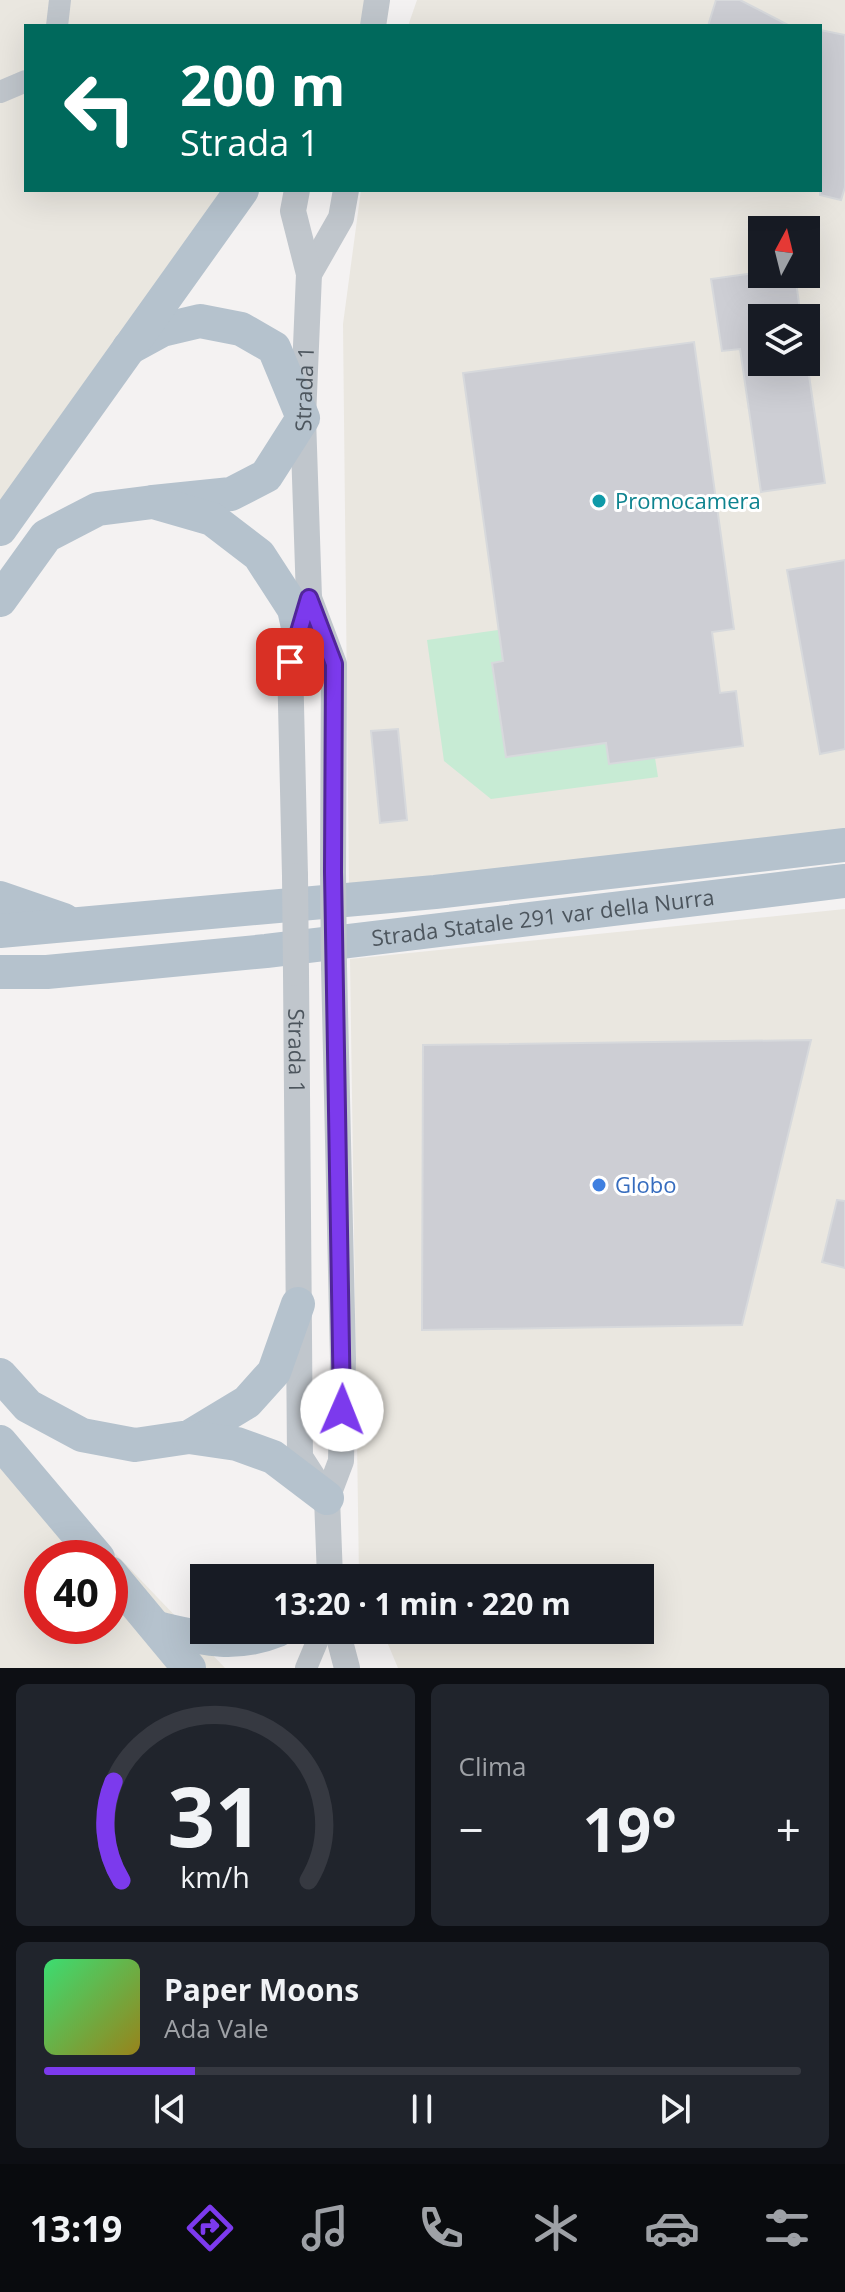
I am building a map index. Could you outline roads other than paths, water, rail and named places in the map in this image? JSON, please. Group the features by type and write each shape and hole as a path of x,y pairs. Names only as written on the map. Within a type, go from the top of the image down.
{"main road":[{"path":"0,529 241,192"},
{"path":"0,600 46,536 98,509 231,494 266,476 303,418 274,348 241,329 200,321 162,330 129,348"},
{"path":"153,502 212,519 259,555 294,609 299,632"},
{"name":"Strada Statale 291 var della Nurra","path":"0,931 435,892 845,845"},
{"name":"Strada Statale 291 var della Nurra","path":"0,972 47,972 266,951 845,881"},
{"path":"0,898 80,925"},
{"path":"0,989 47,972"},
{"path":"189,1437 247,1402 274,1372 298,1304"},
{"path":"0,1375 28,1406 82,1435 135,1445 189,1437 237,1444 273,1457 327,1498"},
{"path":"0,1442 83,1540"},
{"path":"128,1594 189,1668"},
{"path":"157,1628 190,1636"}],"street":[{"path":"57,24 60,0"},
{"path":"0,92 24,82"},
{"name":"Strada 1","path":"297,192 293,211 309,274 303,418 309,598 290,662 300,1457 327,1498"},
{"name":"Strada 1","path":"309,274 341,218 346,192"},
{"name":"Strada 1","path":"309,598 334,664 334,966 342,1374 341,1461 327,1498 329,1564"},
{"path":"306,1668 316,1644"},
{"path":"341,1644 347,1668"}],"place":[{"name":"Promocamera","path":"599,501"},
{"name":"Globo","path":"599,1185"}]}
